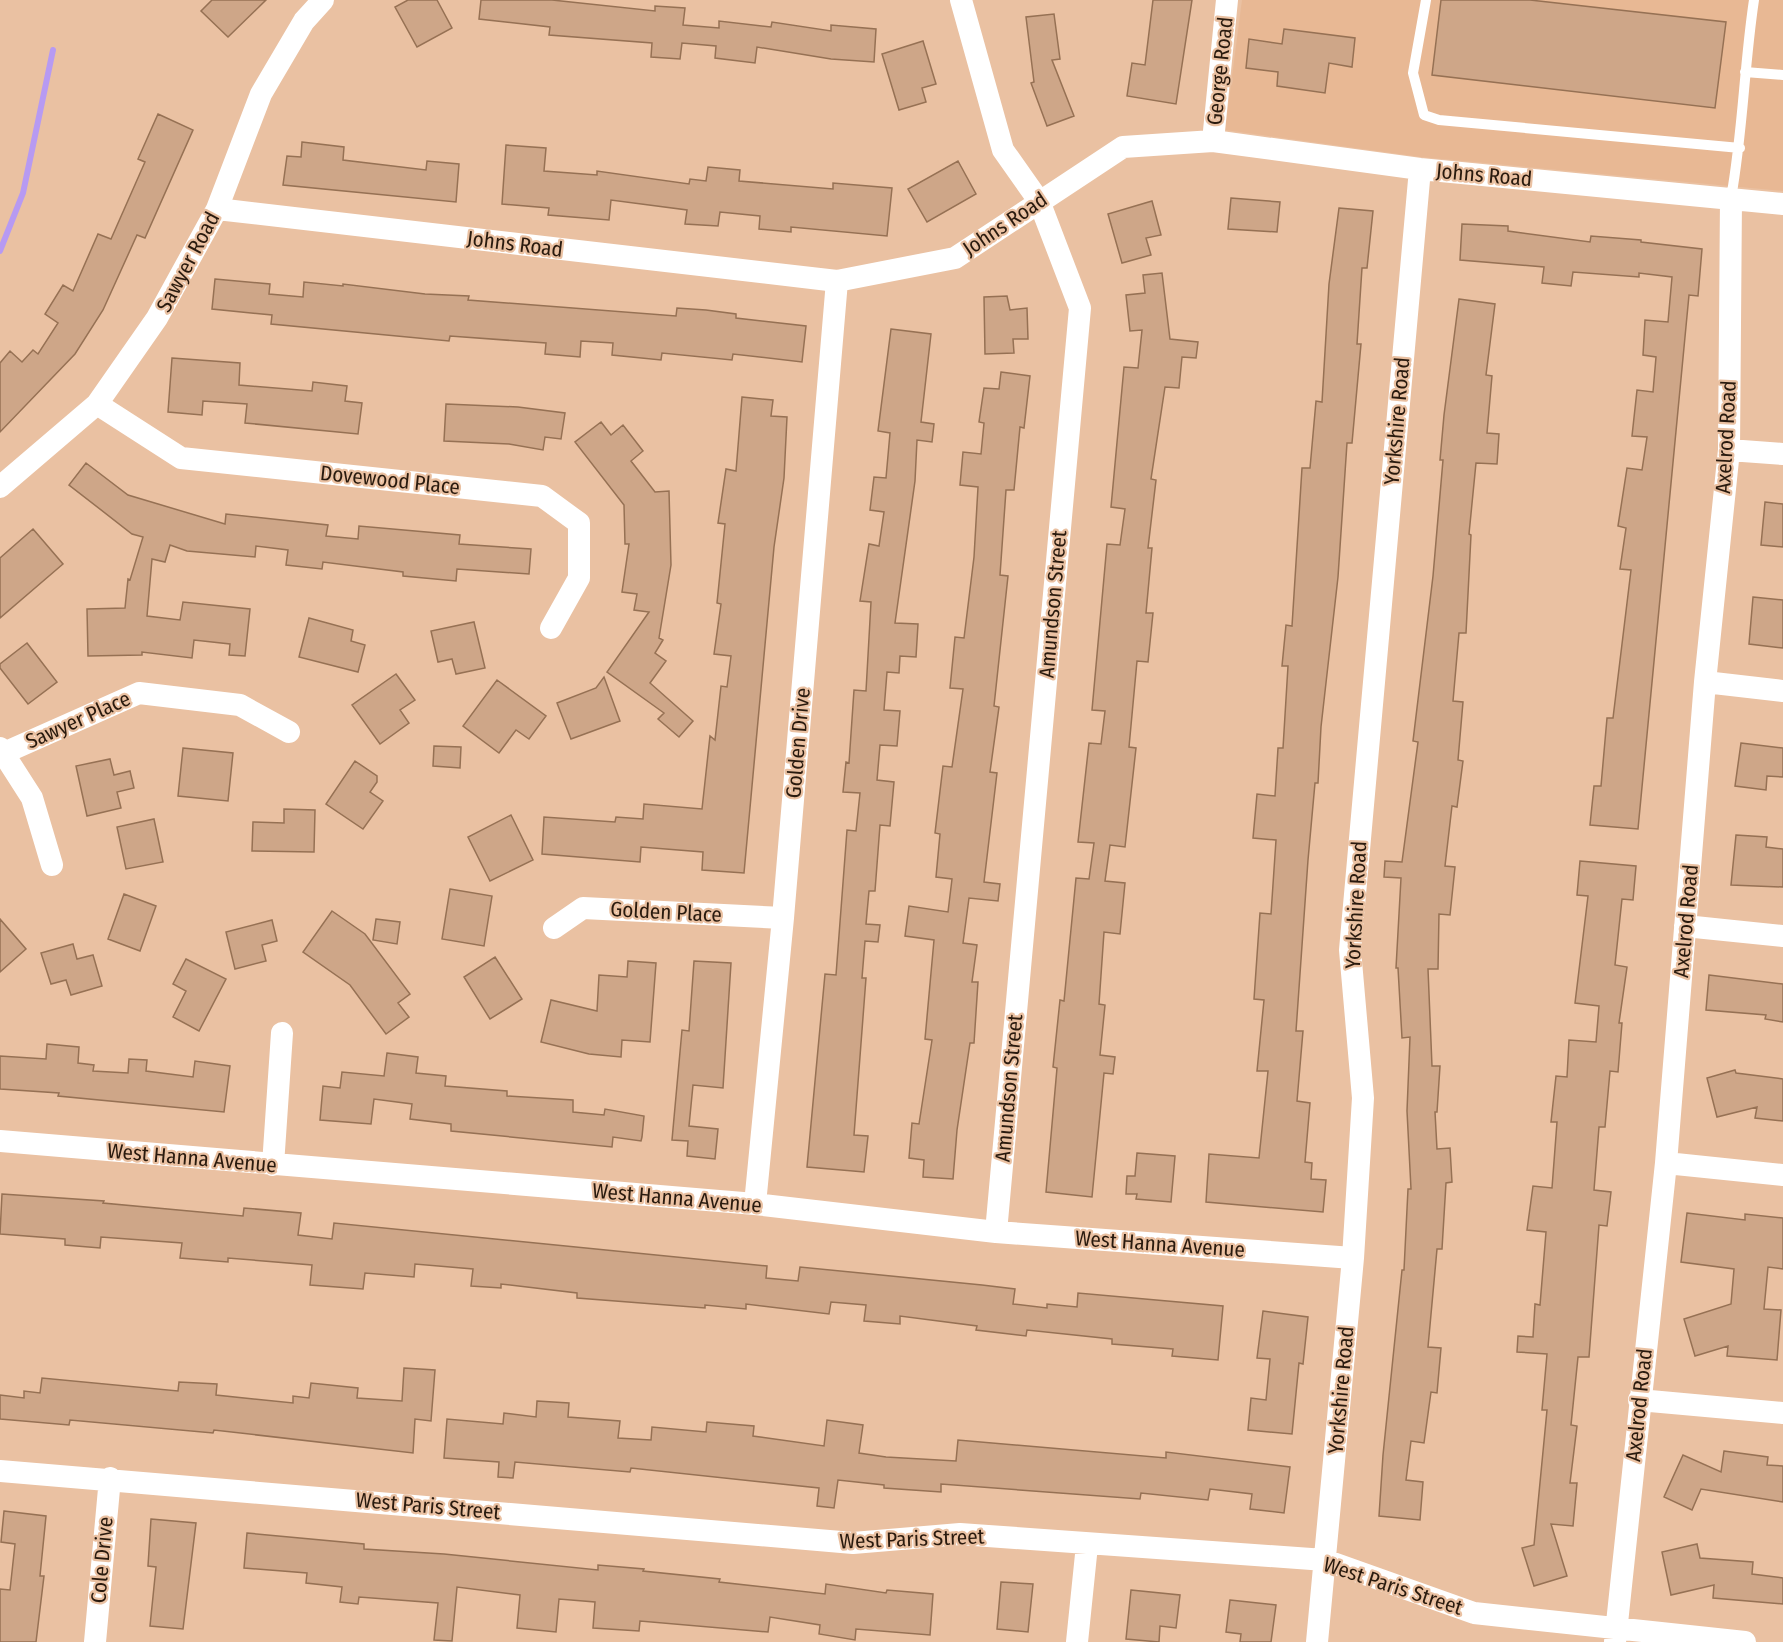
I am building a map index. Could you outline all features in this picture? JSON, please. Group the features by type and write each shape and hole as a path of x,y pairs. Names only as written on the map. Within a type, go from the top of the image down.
{"street":[{"name":"Sawyer Road","path":"0,487 97,404 157,318 217,209 261,94 304,21 323,0"},
{"name":"Amundson Street","path":"961,0 1003,150 1039,201 1080,308 996,1232"},
{"name":"George Road","path":"1213,141 1227,0"},
{"name":"Johns Road","path":"217,209 837,281 955,258 1122,147 1213,141 1420,169 1783,204"},
{"name":"Yorkshire Road","path":"1317,1642 1353,1258 1363,1098 1350,950 1420,169"},
{"name":"Axelrod Road","path":"1615,1635 1666,1163 1706,682 1729,450 1731,198"},
{"name":"Golden Drive","path":"755,1204 783,918 837,281"},
{"name":"Dovewood Place","path":"97,404 181,458 542,496 579,523 579,578 551,628"},
{"path":"1729,450 1783,454"},
{"path":"1706,682 1783,691"},
{"name":"Sawyer Place","path":"2,751 139,693 240,705 289,732"},
{"path":"2,751 32,798 52,865"},
{"name":"Golden Place","path":"554,928 583,908 783,918"},
{"path":"1685,926 1783,936"},
{"path":"273,1165 282,1033"},
{"name":"West Hanna Avenue","path":"0,1141 755,1204 996,1232 1353,1258"},
{"path":"1666,1163 1783,1175"},
{"path":"1639,1400 1783,1413"},
{"name":"West Paris Street","path":"0,1471 110,1478 853,1543 960,1534 1087,1545 1324,1560 1474,1613 1615,1635 1744,1642"},
{"name":"Cole Drive","path":"94,1642 110,1478"},
{"path":"1077,1642 1087,1545"}],"lane":[{"path":"1426,0 1413,73 1424,115 1439,120 1740,148"},
{"path":"1731,198 1740,148 1745,72 1754,0"},
{"path":"1745,72 1783,75"}],"shaded area":[{"path":"1242,0 1783,0 1783,191 1421,157 1225,130"}],"building":[{"path":"212,0 266,0 228,37 201,11"},
{"path":"408,0 437,0 452,28 417,47 395,7"},
{"path":"481,0 552,0 655,11 655,6 685,8 683,25 719,28 719,21 771,27 772,22 831,31 831,25 876,29 874,62 831,59 757,47 755,63 715,58 716,46 682,43 680,59 651,57 652,43 549,35 550,27 479,19"},
{"path":"1153,0 1192,0 1176,104 1127,96 1132,63 1145,65"},
{"path":"1441,0 1530,0 1726,22 1715,108 1432,75"},
{"path":"1054,14 1060,59 1052,60 1074,116 1047,126 1031,83 1034,82 1026,17"},
{"path":"1284,29 1355,38 1352,67 1329,63 1325,93 1277,86 1278,72 1246,68 1249,39 1282,44"},
{"path":"923,41 936,84 922,88 926,102 899,110 882,54"},
{"path":"158,114 193,130 145,238 137,235 103,310 75,354 0,432 0,363 10,351 22,362 33,350 38,354 58,323 45,314 63,285 73,291 98,234 111,239 145,162 138,159"},
{"path":"302,142 344,147 343,160 426,170 427,161 459,164 456,202 283,185 287,156 301,157"},
{"path":"506,145 546,148 544,171 597,175 597,171 689,184 690,179 706,181 708,167 740,170 739,181 833,189 833,183 892,188 887,236 791,227 791,232 759,229 760,216 720,212 718,226 685,224 687,210 611,200 609,220 548,215 549,208 502,204"},
{"path":"958,161 976,194 927,222 908,189"},
{"path":"1231,198 1280,202 1277,232 1228,229"},
{"path":"1152,201 1161,235 1146,238 1151,255 1122,263 1108,214"},
{"path":"1339,208 1373,211 1367,268 1362,268 1357,344 1361,344 1352,443 1347,443 1338,577 1321,727 1318,783 1315,783 1308,860 1296,1031 1303,1031 1297,1101 1310,1103 1305,1162 1312,1163 1311,1179 1326,1180 1323,1212 1206,1202 1209,1154 1259,1158 1268,1071 1257,1071 1264,1000 1254,999 1260,913 1271,914 1276,840 1253,838 1257,794 1275,796 1278,748 1283,748 1288,666 1282,666 1286,625 1292,626 1302,468 1310,468 1316,401 1322,402 1329,284"},
{"path":"1462,224 1508,226 1508,231 1590,242 1591,236 1641,240 1641,242 1702,249 1698,296 1689,295 1638,829 1590,825 1594,786 1601,786 1607,718 1613,718 1631,570 1620,569 1626,528 1618,526 1627,468 1642,470 1647,437 1632,436 1637,390 1653,392 1656,357 1643,355 1645,320 1668,322 1672,277 1639,273 1639,277 1573,272 1571,286 1542,283 1544,267 1460,260"},
{"path":"1162,273 1170,339 1198,342 1196,358 1182,357 1179,388 1165,387 1151,479 1156,480 1148,548 1152,548 1146,613 1153,613 1148,662 1137,661 1129,747 1136,748 1125,847 1110,845 1105,881 1125,883 1120,934 1104,932 1099,1004 1105,1005 1100,1055 1115,1057 1113,1074 1104,1073 1092,1197 1046,1192 1057,1068 1053,1067 1060,1000 1064,1001 1076,878 1089,879 1094,843 1078,842 1089,743 1101,744 1105,711 1092,710 1107,544 1120,545 1125,509 1111,507 1124,367 1138,368 1142,330 1130,331 1126,295 1145,293 1143,275"},
{"path":"215,279 270,284 269,294 303,297 304,282 343,286 343,284 425,294 469,296 468,300 676,316 677,308 706,310 736,314 736,318 806,326 802,362 733,354 732,360 662,353 661,360 612,355 613,343 581,341 580,357 545,354 546,343 450,336 449,341 271,324 272,315 212,309"},
{"path":"1007,296 1010,310 1027,308 1028,339 1013,339 1014,353 985,354 984,297"},
{"path":"1459,299 1495,304 1486,375 1492,376 1487,433 1499,434 1497,464 1476,463 1469,534 1471,535 1466,633 1459,633 1453,701 1463,702 1458,760 1463,761 1457,807 1452,806 1445,866 1455,867 1450,915 1439,914 1438,969 1428,969 1432,1066 1440,1066 1437,1112 1435,1112 1437,1149 1450,1148 1452,1182 1446,1183 1442,1249 1437,1249 1428,1347 1441,1348 1437,1393 1431,1392 1424,1443 1411,1441 1406,1480 1423,1482 1420,1520 1379,1516 1383,1455 1402,1270 1404,1270 1408,1189 1411,1189 1407,1111 1410,1037 1402,1038 1398,968 1396,968 1401,878 1384,877 1385,861 1402,862 1418,742 1413,741 1433,576 1443,460 1440,460 1444,415"},
{"path":"891,329 931,334 921,422 934,424 932,442 917,440 915,481 895,623 918,624 916,657 900,656 899,673 887,672 884,710 900,711 897,746 880,745 877,780 894,782 890,826 880,825 875,891 869,891 866,924 880,925 878,942 865,941 862,978 866,978 854,1135 868,1136 864,1172 807,1167 825,974 836,975 847,830 856,831 860,793 843,792 846,762 849,763 854,690 866,691 871,602 860,601 869,544 879,546 884,512 870,510 874,477 886,478 890,433 878,431"},
{"path":"172,358 240,363 239,385 312,391 313,382 347,386 345,401 362,403 358,434 245,423 247,404 203,401 202,415 168,412"},
{"path":"1001,372 1030,376 1024,428 1020,427 1014,490 1006,490 1000,575 1008,576 994,706 999,707 990,772 997,773 984,882 1000,884 998,901 969,898 963,943 977,945 972,982 978,982 974,1043 970,1043 957,1130 953,1179 923,1177 924,1160 909,1158 912,1123 919,1124 932,1040 925,1039 934,940 905,936 909,906 948,912 952,879 936,877 940,834 935,833 943,766 952,767 963,689 950,688 955,637 964,638 974,557 978,487 960,485 963,452 981,454 984,423 979,422 984,388 999,389"},
{"path":"742,397 773,400 771,416 787,417 784,478 774,547 744,873 702,870 703,852 641,847 640,862 542,854 544,817 615,822 616,817 643,819 644,804 702,809 710,736 715,740 721,686 727,687 731,656 714,654 721,604 717,603 725,524 718,523 726,469 736,471"},
{"path":"446,404 518,407 565,413 561,439 545,437 543,450 509,444 444,441"},
{"path":"601,422 611,435 623,425 643,451 631,461 655,492 669,491 671,565 659,638 663,640 655,653 666,661 650,683 693,721 679,737 658,719 664,713 607,672 649,612 634,610 637,594 622,592 629,544 625,544 624,505 575,442"},
{"path":"86,463 128,495 225,524 226,514 328,525 326,536 358,539 359,526 460,535 459,544 531,549 529,574 457,569 456,581 403,576 403,572 323,562 322,569 286,565 288,550 256,546 255,557 187,551 170,545 165,562 152,559 147,616 180,620 183,602 250,609 245,656 229,655 230,644 194,640 192,658 142,652 142,655 88,656 87,609 125,608 128,579 130,580 143,537 132,534 69,485"},
{"path":"1765,502 1783,504 1783,547 1761,545"},
{"path":"33,529 63,564 0,618 0,558"},
{"path":"1753,597 1783,600 1783,648 1749,644"},
{"path":"309,618 353,630 351,641 365,645 358,672 299,657"},
{"path":"474,622 485,668 456,674 452,659 438,662 431,631"},
{"path":"27,643 57,682 28,704 0,668 0,664"},
{"path":"396,674 415,700 400,710 409,723 380,744 352,705"},
{"path":"604,677 620,721 571,739 557,703 596,688"},
{"path":"497,680 546,716 529,739 516,730 499,753 463,726"},
{"path":"1741,743 1783,748 1783,777 1767,776 1766,790 1735,786"},
{"path":"434,746 461,747 460,768 433,766"},
{"path":"183,748 233,753 228,801 178,796"},
{"path":"110,759 114,775 130,771 134,788 117,792 121,808 87,816 76,766"},
{"path":"355,761 377,776 377,782 370,792 383,801 363,829 326,804"},
{"path":"284,809 315,810 314,852 252,851 253,822 284,823"},
{"path":"511,815 533,860 490,881 468,837"},
{"path":"154,819 163,862 126,869 117,827"},
{"path":"1736,835 1767,837 1766,847 1783,849 1783,887 1731,885"},
{"path":"1580,861 1636,866 1633,900 1622,899 1615,965 1627,967 1619,1023 1622,1023 1618,1072 1610,1071 1605,1127 1599,1127 1594,1190 1611,1192 1607,1226 1599,1225 1589,1357 1578,1357 1571,1425 1577,1426 1570,1483 1577,1483 1573,1526 1551,1524 1567,1576 1534,1586 1522,1548 1534,1545 1547,1410 1542,1410 1547,1354 1517,1352 1518,1336 1533,1337 1535,1304 1540,1305 1546,1232 1527,1230 1533,1186 1552,1188 1557,1122 1551,1122 1556,1076 1567,1077 1569,1040 1596,1042 1599,1006 1575,1003 1588,896 1577,895"},
{"path":"450,889 492,896 484,946 442,939"},
{"path":"124,894 156,906 140,951 108,939"},
{"path":"332,911 365,934 410,994 398,1003 409,1017 386,1034 350,985 303,952"},
{"path":"0,919 26,949 0,972"},
{"path":"376,919 400,922 397,944 373,940"},
{"path":"272,920 277,941 262,945 266,961 235,969 226,932"},
{"path":"73,944 77,959 93,955 102,986 71,995 66,980 51,984 41,953"},
{"path":"495,957 522,999 490,1019 464,977"},
{"path":"186,959 226,979 199,1031 173,1017 186,991 173,984"},
{"path":"628,961 656,963 650,1042 622,1040 621,1057 589,1054 541,1042 551,1000 597,1011 599,975 627,977"},
{"path":"694,961 731,963 723,1088 693,1085 689,1126 718,1129 715,1159 687,1156 688,1141 672,1140 682,1030 689,1031"},
{"path":"1709,975 1783,984 1783,1022 1765,1019 1766,1015 1706,1010"},
{"path":"47,1044 79,1047 78,1063 94,1065 93,1071 128,1073 129,1059 147,1060 146,1071 193,1077 195,1061 230,1066 224,1112 58,1096 59,1093 0,1089 0,1056 46,1059"},
{"path":"387,1053 418,1057 416,1073 446,1076 445,1086 507,1091 507,1096 573,1100 573,1112 604,1115 605,1109 644,1116 641,1141 613,1137 612,1147 451,1131 451,1124 410,1119 412,1104 374,1099 371,1124 320,1120 323,1086 340,1088 342,1072 384,1076"},
{"path":"1735,1070 1736,1073 1783,1079 1783,1121 1755,1118 1757,1107 1717,1117 1707,1078"},
{"path":"1137,1153 1175,1156 1171,1202 1136,1199 1137,1194 1126,1194 1127,1176 1135,1176"},
{"path":"2,1194 104,1201 103,1203 243,1216 244,1208 301,1213 298,1235 332,1239 334,1223 767,1266 766,1278 798,1281 800,1267 982,1285 1015,1289 1013,1304 1047,1308 1047,1304 1077,1307 1078,1293 1223,1306 1218,1360 1172,1356 1173,1349 1112,1344 1112,1339 1027,1330 1026,1336 976,1330 977,1326 900,1316 900,1324 864,1321 866,1305 831,1302 829,1314 746,1304 746,1309 705,1305 705,1308 577,1298 577,1293 501,1284 501,1288 471,1286 473,1269 415,1264 414,1277 365,1273 363,1289 310,1285 312,1265 228,1258 228,1262 180,1258 182,1243 101,1237 100,1248 65,1245 65,1239 0,1234"},
{"path":"1687,1213 1745,1220 1745,1214 1783,1218 1783,1269 1768,1267 1764,1309 1781,1310 1777,1360 1727,1356 1728,1346 1695,1356 1684,1319 1731,1304 1734,1269 1681,1262"},
{"path":"1263,1311 1308,1317 1303,1364 1299,1363 1292,1434 1248,1430 1251,1398 1266,1400 1270,1359 1257,1358"},
{"path":"404,1368 435,1370 431,1421 415,1419 413,1453 214,1430 213,1433 70,1420 69,1425 0,1419 0,1395 24,1398 24,1391 40,1393 42,1378 178,1391 179,1382 217,1384 216,1395 293,1403 293,1396 309,1398 311,1383 358,1388 357,1398 402,1401"},
{"path":"537,1401 569,1403 568,1417 620,1421 618,1438 651,1440 652,1427 706,1432 707,1422 754,1426 753,1436 824,1446 827,1420 863,1425 859,1453 886,1457 956,1461 958,1440 1166,1458 1166,1452 1290,1467 1284,1513 1250,1509 1252,1494 1210,1489 1208,1500 1141,1493 1140,1499 941,1484 941,1492 884,1488 884,1485 838,1480 834,1508 817,1506 819,1488 631,1468 630,1472 515,1462 513,1478 498,1477 499,1462 444,1458 447,1419 503,1424 504,1413 536,1417"},
{"path":"1724,1451 1768,1457 1767,1465 1783,1466 1783,1502 1701,1489 1692,1510 1664,1497 1683,1455 1721,1472"},
{"path":"4,1511 46,1516 40,1576 44,1576 36,1642 0,1642 0,1589 10,1590 15,1544 1,1542"},
{"path":"151,1519 196,1523 183,1629 150,1626 156,1567 148,1566"},
{"path":"247,1533 364,1544 364,1549 444,1554 598,1570 598,1565 644,1569 643,1571 720,1579 719,1582 825,1594 826,1584 886,1593 887,1590 933,1594 930,1635 856,1629 855,1640 819,1634 820,1625 770,1617 768,1632 640,1621 639,1631 593,1628 595,1602 559,1599 556,1632 517,1628 520,1595 457,1587 452,1641 434,1640 438,1603 359,1597 358,1604 340,1602 342,1587 306,1583 307,1573 244,1568"},
{"path":"1697,1544 1700,1558 1753,1562 1752,1574 1783,1578 1783,1604 1713,1598 1714,1585 1671,1595 1662,1552"},
{"path":"1001,1582 1033,1584 1028,1632 997,1629"},
{"path":"1131,1590 1180,1595 1176,1628 1160,1626 1159,1642 1126,1639"},
{"path":"1230,1600 1276,1605 1271,1642 1240,1642 1241,1634 1226,1632"}],"waterway":[{"path":"0,251 23,193 53,50"}]}
